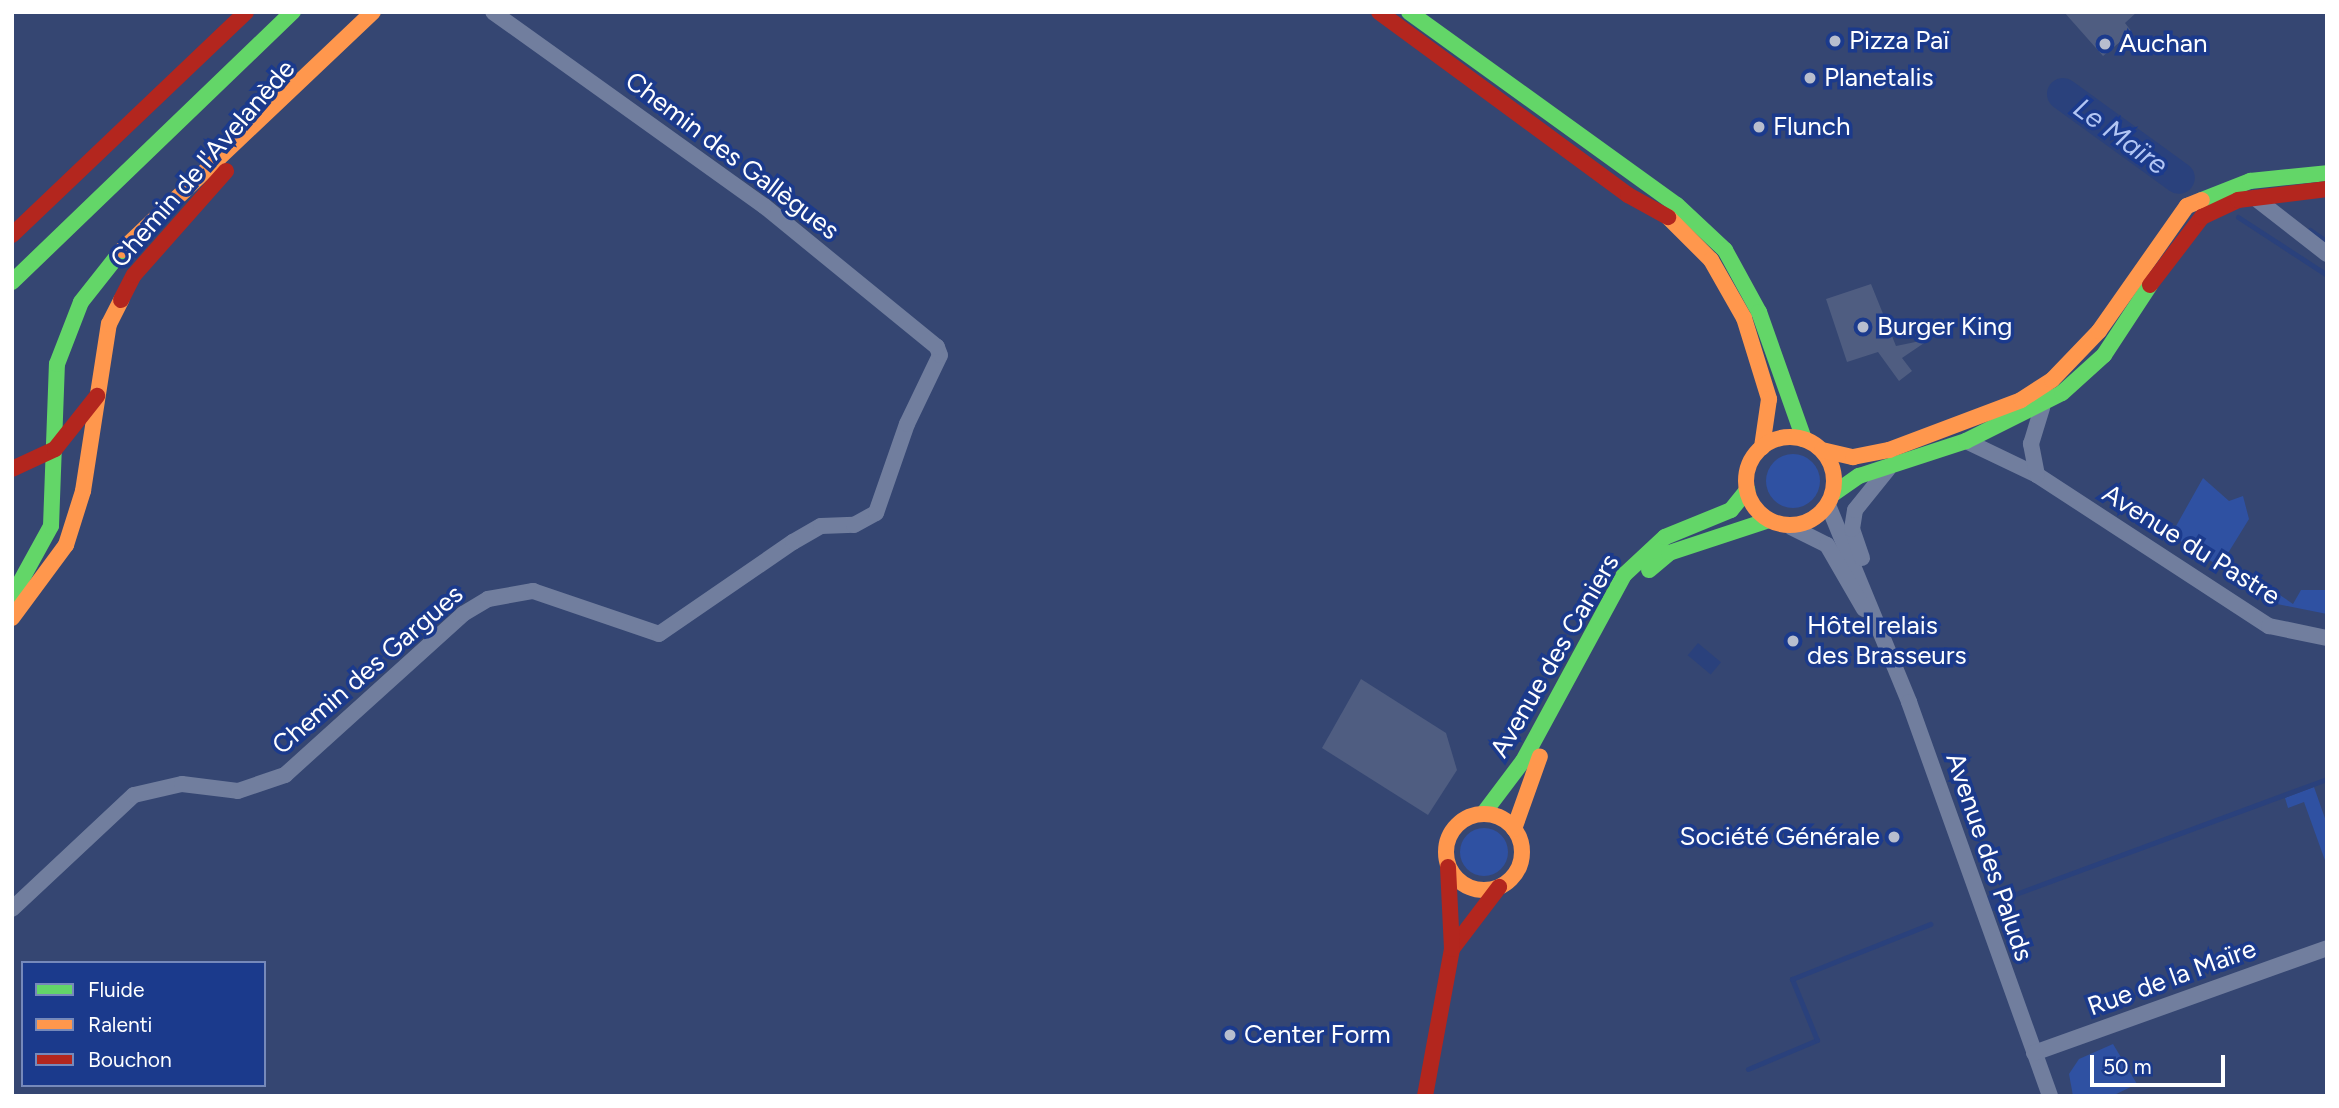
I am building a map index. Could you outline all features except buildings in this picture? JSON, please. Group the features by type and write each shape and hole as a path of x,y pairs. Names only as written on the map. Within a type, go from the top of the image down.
{"main road":[{"path":"12,235 246,12"},
{"path":"12,282 293,12"},
{"name":"Chemin de l'Avelanède","path":"12,597 51,526 57,364 67,330 101,271 373,12"},
{"path":"1379,12 1628,195 1667,216 1711,260 1744,318 1769,399 1762,447 1748,466 1747,490 1769,520 1791,527 1831,499 1893,464 1966,441 2042,408 2104,355 2182,235 2225,205 2255,198 2327,189"},
{"path":"1409,12 1676,205 1725,250 1759,312 1804,439"},
{"name":"Chemin de l'Avelanède","path":"12,618 66,545 83,491 109,324 134,275 329,56"},
{"path":"1762,447 1782,438 1804,439 1822,450 1853,457 1889,450 2021,400 2052,380 2099,331 2188,206 2250,181 2327,173"},
{"path":"12,470 55,449 97,396"},
{"path":"1822,450 1834,471 1831,499"},
{"name":"Avenue des Caniers","path":"1483,814 1523,761 1624,575 1665,537 1731,510 1747,490"},
{"name":"Avenue des Caniers","path":"1514,829 1534,767 1634,587 1669,553 1732,527 1769,520"},
{"path":"1425,1096 1452,949 1448,866 1450,833 1483,814 1514,829 1521,862 1452,949"},
{"path":"1448,866 1475,889 1499,887"}],"street":[{"name":"Chemin des Gallègues","path":"492,12 742,190 937,347"},
{"path":"2255,198 2327,254"},
{"name":"Chemin des Gargues","path":"12,909 134,795 182,784 238,791 285,775 463,614 488,599 533,591 659,634 821,526 865,522 876,513 906,424 940,355 937,347"},
{"path":"2037,475 2031,443 2042,408"},
{"name":"Avenue du Pastre","path":"1966,441 2037,475 2269,626 2327,638"},
{"name":"Avenue des Paluds","path":"1883,633 1878,596 1852,529 1860,498 1893,464"},
{"name":"Avenue des Paluds","path":"1831,499 1883,633 2050,1096"},
{"name":"Avenue des Paluds","path":"1791,527 1827,545 1883,633"},
{"name":"Rue de la Maïre","path":"2034,1053 2327,948"}],"shaded area":[{"path":"1793,454 1812,462 1820,481 1812,500 1793,508 1774,500 1766,481 1774,462"},
{"path":"2203,478 2229,501 2243,496 2249,519 2225,558 2293,604 2301,590 2327,590 2327,614 2277,604 2171,535"},
{"path":"1698,643 1721,662 1711,675 1688,655"},
{"path":"2314,787 2327,824 2327,866 2304,802 2288,808 2285,798"},
{"path":"1484,828 1501,835 1508,852 1501,869 1484,876 1467,869 1460,852 1467,835"},
{"path":"2113,1044 2137,1084 2112,1096 2073,1096 2069,1074 2079,1059"}],"waterway":[{"name":"Le Maïre","path":"2063,94 2179,178"},
{"path":"2238,217 2327,275"},
{"path":"2310,230 2327,242"},
{"path":"2005,898 2327,779"},
{"path":"1995,901 2005,898"},
{"path":"1748,1069 1817,1040 1792,979 1930,924"}],"traffic: fast":[{"path":"12,282 293,12"},
{"path":"1409,12 1677,205 1725,250 1759,312 1804,439"},
{"path":"2202,200 2250,181 2327,173"},
{"path":"12,597 51,526 57,364 81,302 122,250"},
{"path":"1833,494 1859,476 1966,441 2062,393 2104,355 2150,285"},
{"path":"1483,814 1523,761 1624,575 1665,537 1731,510 1747,490"},
{"path":"1649,570 1669,553 1769,520"}],"traffic: slow":[{"path":"122,250 373,12"},
{"path":"1822,450 1853,457 1889,450 2021,400 2052,380 2099,331 2187,206 2202,200"},
{"path":"1668,217 1711,260 1744,318 1769,399 1762,447"},
{"path":"12,618 66,545 83,491 109,324 121,300"},
{"path":"1790,437 1815,444 1827,456 1834,481 1827,506 1815,518 1790,525 1765,518 1753,506 1746,481 1753,456 1765,444 1790,437"},
{"path":"1514,829 1540,756"},
{"path":"1484,814 1499,817 1511,825 1519,837 1522,852 1519,867 1511,879 1499,887 1484,890 1469,887 1457,879 1449,867 1446,852 1449,837 1457,825 1469,817 1484,814"}],"traffic: jam":[{"path":"12,235 246,12"},
{"path":"1379,12 1628,195 1668,217"},
{"path":"121,300 134,275 226,171"},
{"path":"2150,285 2202,217 2238,200 2327,189"},
{"path":"12,469 55,449 97,396"},
{"path":"1425,1096 1452,949 1448,867"},
{"path":"1452,949 1499,887"}],"place":[{"name":"Pizza Paï","path":"1835,41"},
{"name":"Auchan","path":"2105,44"},
{"name":"Planetalis","path":"1810,78"},
{"name":"Flunch","path":"1759,127"},
{"name":"Burger King","path":"1863,327"},
{"name":"Hôtel relais des Brasseurs","path":"1793,641"},
{"name":"Société Générale","path":"1894,837"},
{"name":"Center Form","path":"1230,1035"}]}
